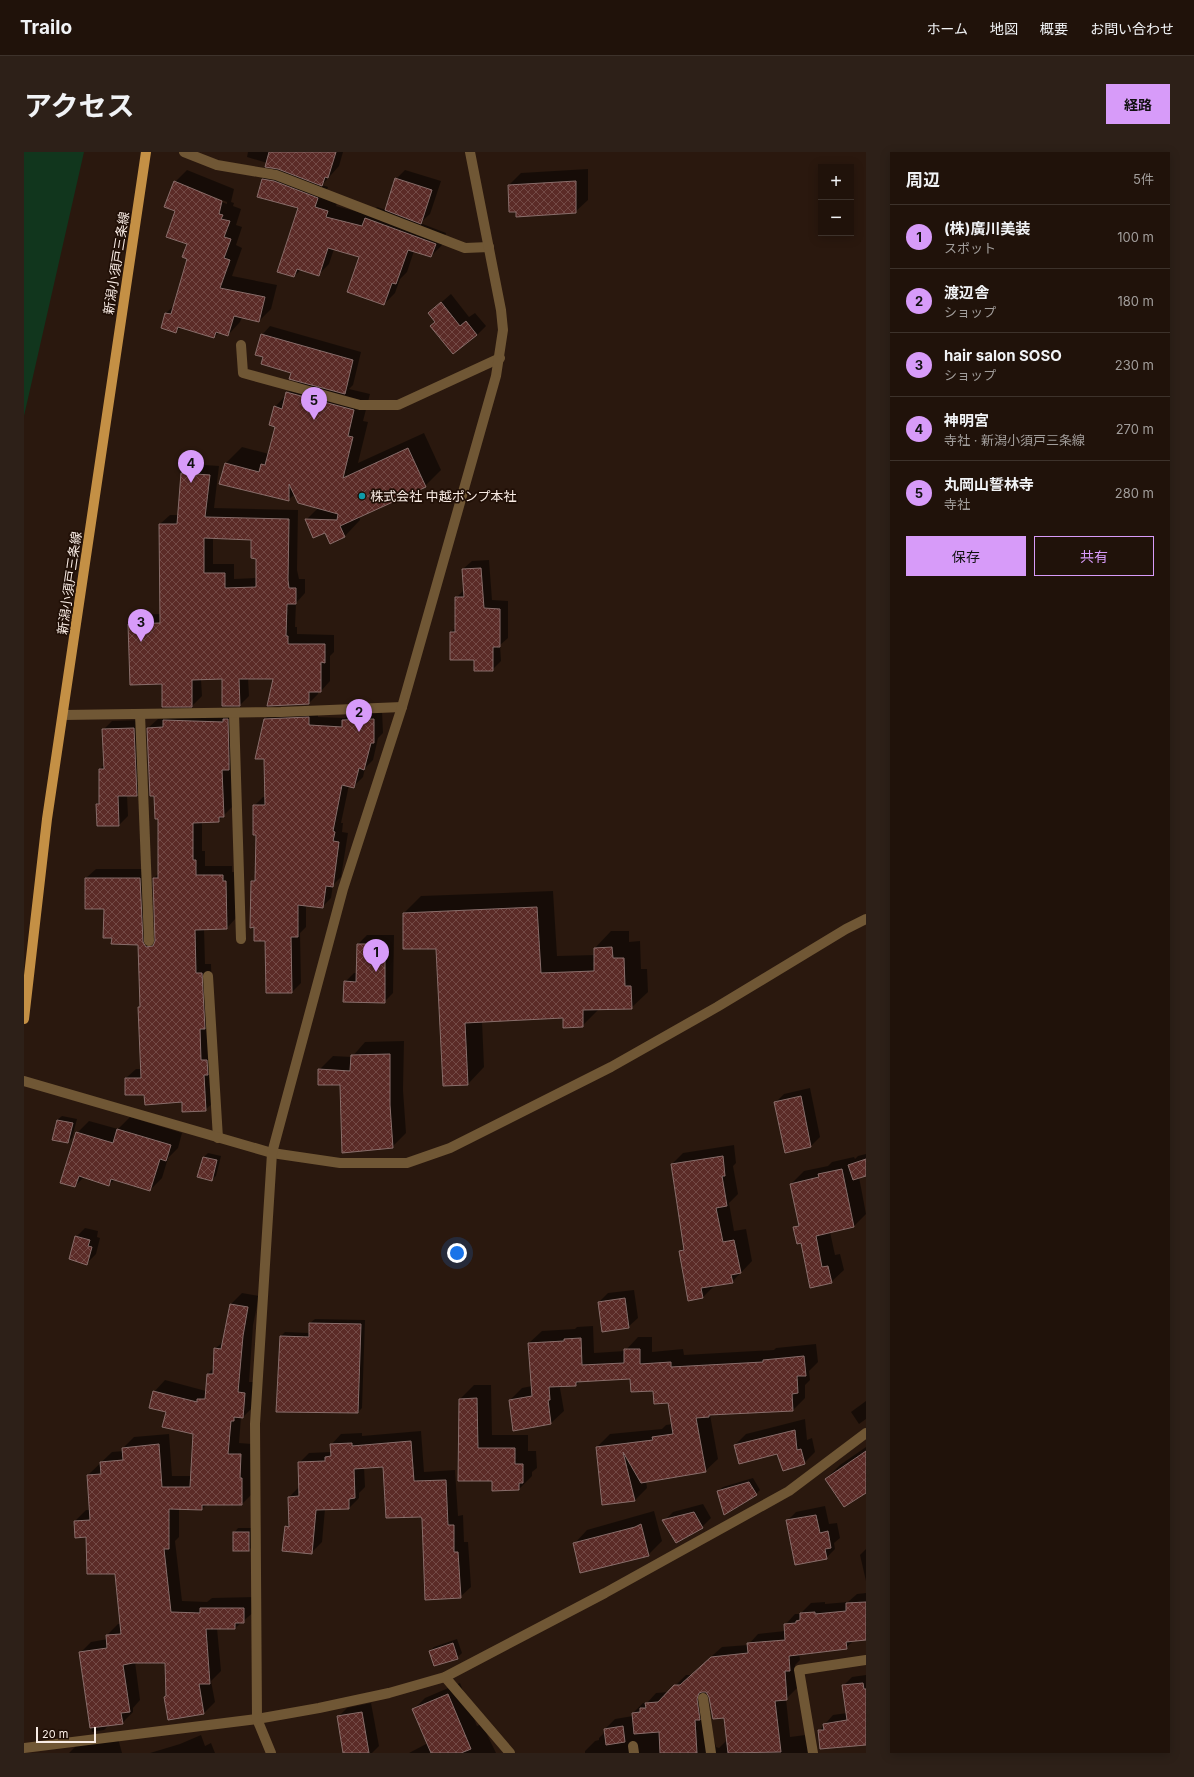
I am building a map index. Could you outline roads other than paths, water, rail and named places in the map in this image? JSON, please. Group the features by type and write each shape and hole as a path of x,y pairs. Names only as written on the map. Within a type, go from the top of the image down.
{"main road":[{"name":"新潟小須戸三条線","path":"24,1019 47,819 146,152"}],"street":[{"path":"184,152 217,165 276,175 465,248 489,247"},
{"path":"271,1753 257,1719 255,1424 272,1153 343,889 402,707 500,358 503,330 489,247 470,152"},
{"path":"241,345 243,373 360,405 398,405 500,358"},
{"path":"63,715 234,713 402,707"},
{"path":"234,713 241,939"},
{"path":"140,714 149,941"},
{"path":"24,1081 272,1153 340,1163 407,1163 450,1148 611,1067 717,1007 846,929 866,919"},
{"path":"208,976 218,1138"},
{"path":"24,1748 257,1719 374,1696 445,1677 605,1593 790,1491 866,1433"},
{"path":"813,1753 799,1670 866,1660"},
{"path":"445,1677 510,1753"},
{"path":"703,1698 711,1753"}],"place":[{"name":"丸岡山誓林寺","path":"314,420"},
{"name":"神明宮","path":"191,483"},
{"name":"株式会社 中越ポンプ本社","path":"362,496"},
{"name":"hair salon SOSO","path":"141,642"},
{"name":"渡辺舎","path":"359,732"},
{"name":"(株)廣川美装","path":"376,972"}]}
